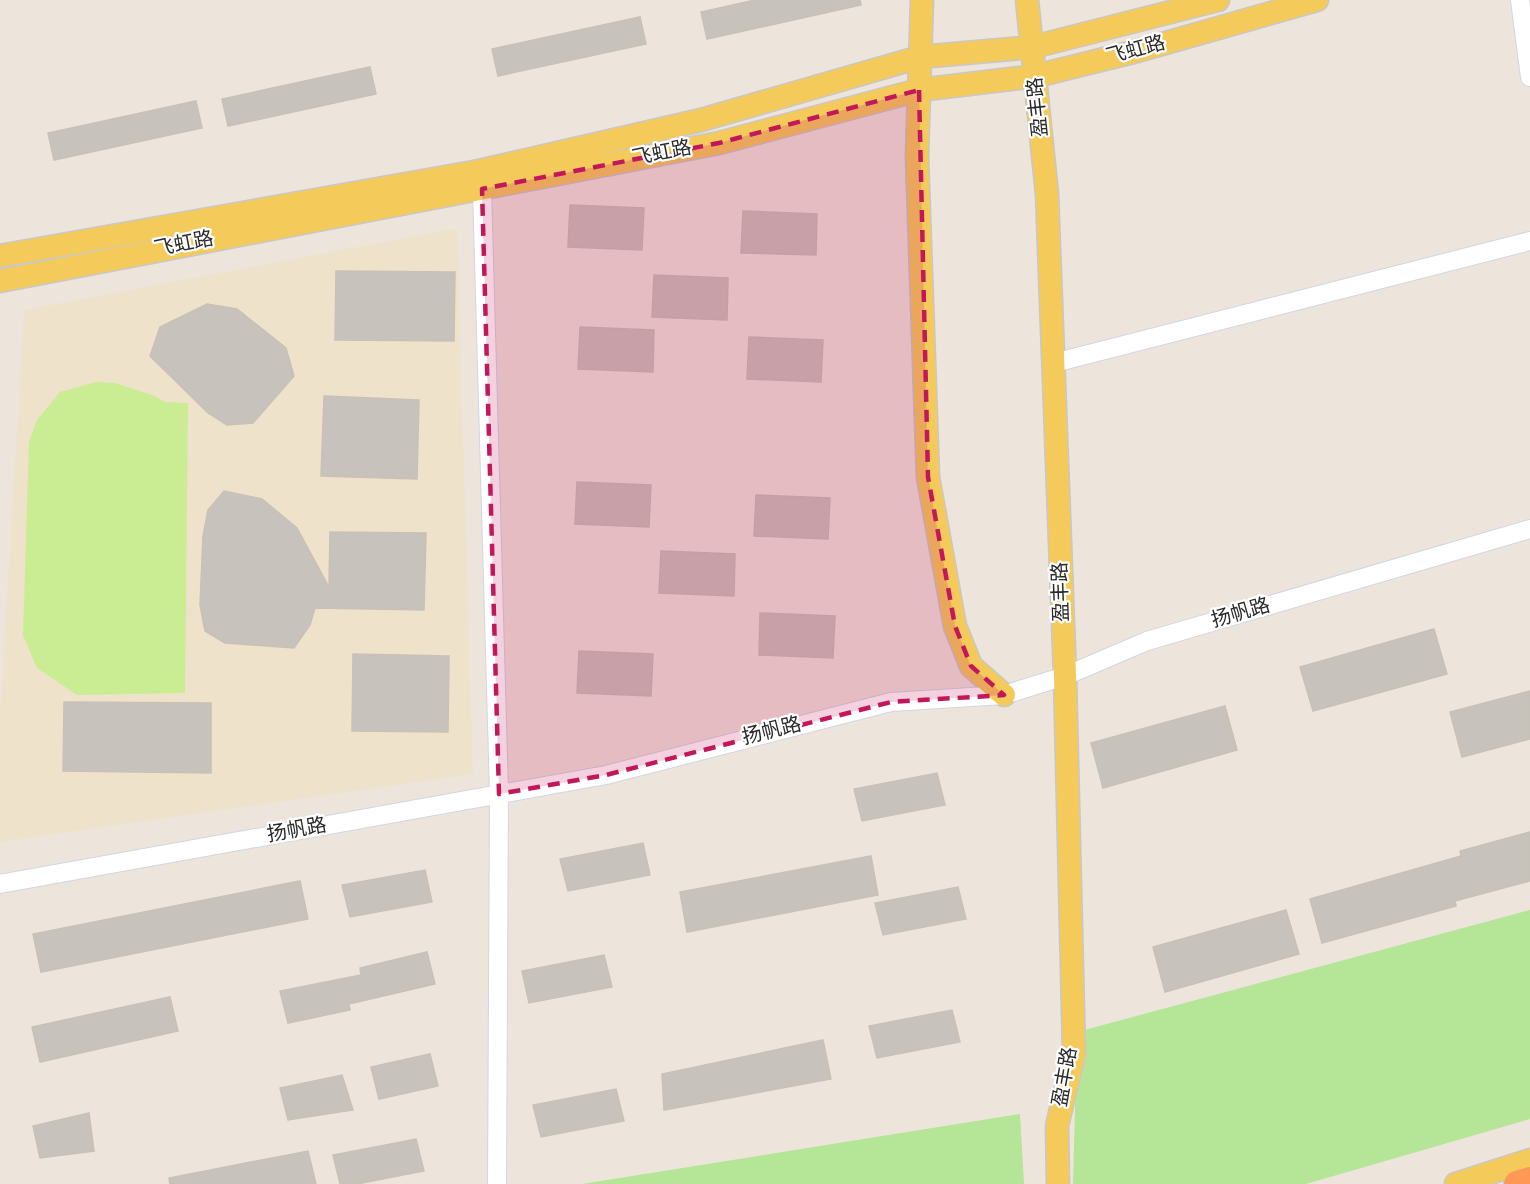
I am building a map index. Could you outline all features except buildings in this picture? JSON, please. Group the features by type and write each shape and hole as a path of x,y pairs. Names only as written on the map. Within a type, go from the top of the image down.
{"highway":[{"path":"1517,1184 1530,1180"}],"main road":[{"path":"922,0 917,156 928,477 955,626 971,666 1005,695"},
{"name":"盈丰路","path":"1027,0 1047,194 1065,676 1074,1054 1057,1126 1058,1184"},
{"name":"飞虹路","path":"0,256 478,171 701,120 920,57 1033,47 1218,0"},
{"name":"飞虹路","path":"0,281 719,143 919,90 1036,76 1141,50 1317,0"},
{"path":"1456,1184 1530,1160"}],"street":[{"path":"1520,0 1530,77"},
{"path":"482,189 499,794 496,1184"},
{"path":"1054,363 1530,241"},
{"name":"扬帆路","path":"0,884 606,775 891,702 1005,695 1065,676 1147,641 1530,529"}],"highlighted area":[{"path":"919,90 928,477 955,626 971,666 1004,695 891,702 606,775 499,794 482,189 719,143"}],"shaded area":[{"path":"457,228 473,774 0,842 0,712 24,310"}],"green space":[{"path":"96,382 115,383 155,396 165,402 188,403 185,693 77,695 37,668 23,635 29,442 37,420 60,392"},
{"path":"1530,910 1530,1119 1306,1184 1073,1184 1077,1032"},
{"path":"1020,1114 1024,1184 582,1184"}]}
